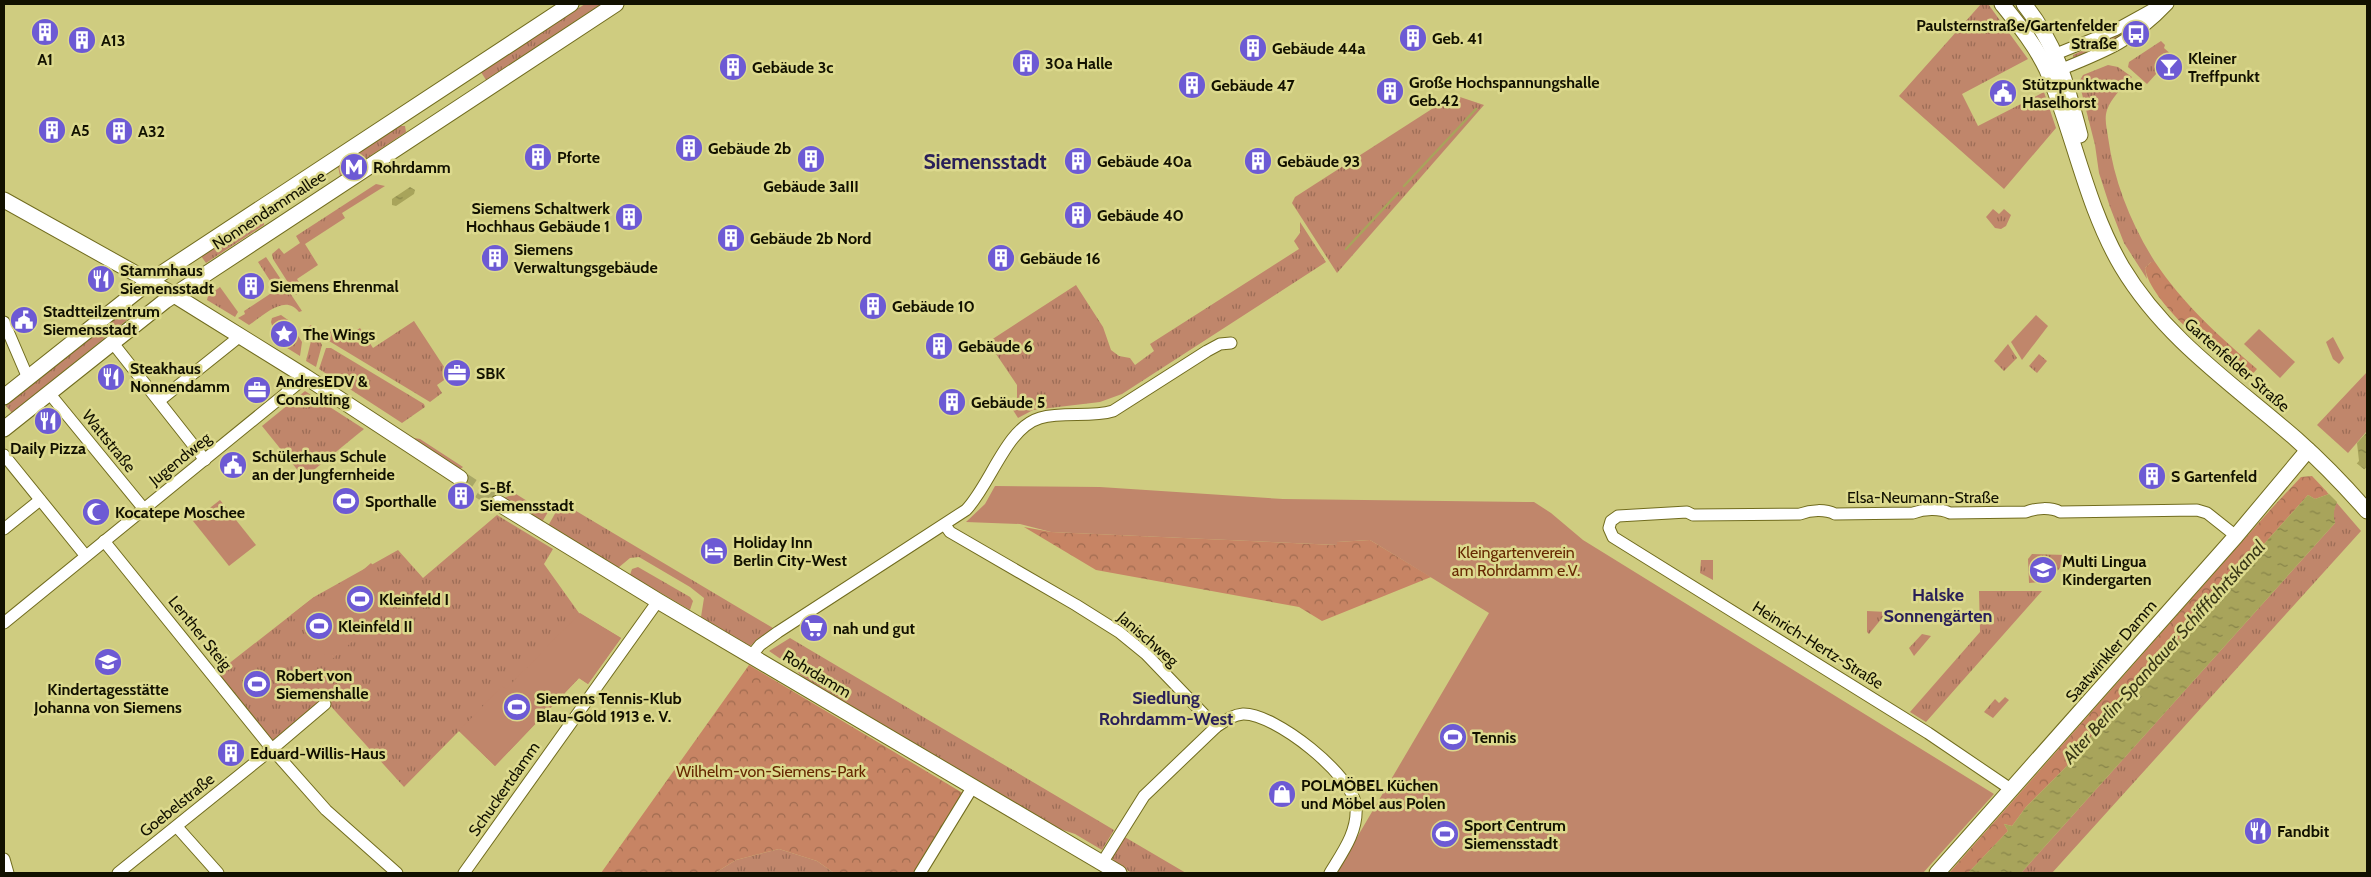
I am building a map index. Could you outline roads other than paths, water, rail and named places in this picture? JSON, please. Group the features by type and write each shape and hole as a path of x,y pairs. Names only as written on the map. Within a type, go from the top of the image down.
{"main road":[{"name":"Nonnendammallee","path":"4,398 150,281 571,4"},
{"name":"Nonnendammallee","path":"4,429 174,295 616,4"},
{"name":"Gartenfelder Straße","path":"2002,4 2046,68 2092,201 2122,267 2152,308 2209,368 2308,450 2367,511"},
{"name":"Gartenfelder Straße","path":"2024,4 2037,21 2056,54 2062,69 2080,136 2081,167"},
{"path":"2046,68 2056,54"},
{"path":"2046,68 2062,69"},
{"path":"4,200 174,295 306,377 460,478"},
{"name":"Saatwinkler Damm","path":"1937,873 2236,536 2269,494 2308,450"},
{"name":"Rohrdamm","path":"498,503 658,601 1119,873"}],"street":[{"path":"2056,54 2115,30 2162,4"},
{"path":"2062,69 2120,44 2136,34 2168,4"},
{"path":"4,322 28,378"},
{"path":"159,401 239,337"},
{"path":"112,342 205,460"},
{"path":"751,656 760,645 778,632 945,525 973,502 1019,430 1033,421 1051,416 1104,414 1113,411 1207,351 1220,344 1231,343"},
{"name":"Jugendweg","path":"4,622 306,377"},
{"name":"Wattstraße","path":"48,393 144,510"},
{"path":"4,455 85,555"},
{"path":"4,529 40,500"},
{"name":"Elsa-Neumann-Straße","path":"1609,528 1611,521 1618,516 1656,515 1664,512 1687,512 1693,515 1800,514 1829,511 1835,514 1913,513 1920,510 1942,510 1950,513 2026,512 2055,509 2060,512 2198,510 2207,513 2236,536"},
{"name":"Janischweg","path":"945,525 950,532 1076,604 1132,642 1216,727"},
{"name":"Heinrich-Hertz-Straße","path":"1609,528 1613,537 1928,733 2012,790"},
{"name":"Lenther Steig","path":"104,541 272,749 326,810 397,873"},
{"name":"Schuckertdamm","path":"464,873 658,601"},
{"name":"Goebelstraße","path":"118,873 325,704"},
{"path":"1102,863 1144,796 1216,727 1228,718 1244,714 1263,717 1280,726 1316,753 1338,775 1355,798 1353,832 1330,873"},
{"path":"920,873 972,788"},
{"path":"177,826 218,873"},
{"path":"4,858 8,873"}],"water":[{"path":"410,187 415,190 414,194 396,206 392,205 392,199"},
{"name":"Alter Berlin-Spandauer Schifffahrtskanal","path":"2367,432 2367,467 2354,478 2354,481 2338,500 2334,510 2335,523 2021,873 1968,873 2008,831 2004,824 2012,826 2026,807 2074,759 2081,748 2308,495 2315,499 2329,494 2359,461 2357,443"}],"waterway":[{"path":"1404,186 1476,109"},
{"path":"1346,249 1398,193"}],"tunnel":[{"path":"460,478 498,503"}],"place":[{"name":"A1","path":"45,32"},
{"name":"Paulsternstraße/Gartenfelder Straße","path":"2136,34"},
{"name":"Geb. 41","path":"1413,38"},
{"name":"A13","path":"82,40"},
{"name":"Gebäude 44a","path":"1253,48"},
{"name":"30a Halle","path":"1026,63"},
{"name":"Gebäude 3c","path":"733,67"},
{"name":"Kleiner Treffpunkt","path":"2169,67"},
{"name":"Gebäude 47","path":"1192,85"},
{"name":"Große Hochspannungshalle Geb.42","path":"1390,91"},
{"name":"Stützpunktwache Haselhorst","path":"2003,93"},
{"name":"A5","path":"52,130"},
{"name":"A32","path":"119,131"},
{"name":"Gebäude 2b","path":"689,148"},
{"name":"Pforte","path":"538,157"},
{"name":"Gebäude 3aIII","path":"811,159"},
{"name":"Gebäude 40a","path":"1078,161"},
{"name":"Gebäude 93","path":"1258,161"},
{"name":"Rohrdamm","path":"354,167"},
{"name":"Gebäude 40","path":"1078,215"},
{"name":"Siemens Schaltwerk Hochhaus Gebäude 1","path":"629,217"},
{"name":"Gebäude 2b Nord","path":"731,238"},
{"name":"Siemens Verwaltungsgebäude","path":"495,258"},
{"name":"Gebäude 16","path":"1001,258"},
{"name":"Stammhaus Siemensstadt","path":"101,279"},
{"name":"Siemens Ehrenmal","path":"251,286"},
{"name":"Gebäude 10","path":"873,306"},
{"name":"Stadtteilzentrum Siemensstadt","path":"24,320"},
{"name":"The Wings","path":"284,334"},
{"name":"Gebäude 6","path":"939,346"},
{"name":"SBK","path":"457,373"},
{"name":"Steakhaus Nonnendamm","path":"111,377"},
{"name":"AndresEDV & Consulting","path":"257,390"},
{"name":"Gebäude 5","path":"952,402"},
{"name":"Daily Pizza","path":"48,421"},
{"name":"Schülerhaus Schule an der Jungfernheide","path":"233,465"},
{"name":"S Gartenfeld","path":"2152,476"},
{"name":"S-Bf. Siemensstadt","path":"461,496"},
{"name":"Sporthalle","path":"346,501"},
{"name":"Kocatepe Moschee","path":"96,512"},
{"name":"Holiday Inn Berlin City-West","path":"714,551"},
{"name":"Multi Lingua Kindergarten","path":"2043,570"},
{"name":"Kleinfeld I","path":"360,599"},
{"name":"Kleinfeld II","path":"319,626"},
{"name":"nah und gut","path":"814,628"},
{"name":"Kindertagesstätte Johanna von Siemens","path":"108,662"},
{"name":"Robert von Siemenshalle","path":"257,684"},
{"name":"Siemens Tennis-Klub Blau-Gold 1913 e. V.","path":"517,707"},
{"name":"Tennis","path":"1453,737"},
{"name":"Eduard-Willis-Haus","path":"231,753"},
{"name":"POLMÖBEL Küchen und Möbel aus Polen","path":"1282,794"},
{"name":"Fandbit","path":"2258,831"},
{"name":"Sport Centrum Siemensstadt","path":"1445,834"}],"district":[{"name":"Siemensstadt","path":"985,161"},
{"name":"Halske Sonnengärten","path":"1938,605"},
{"name":"Siedlung Rohrdamm-West","path":"1166,708"}],"park label":[{"name":"Kleingartenverein am Rohrdamm e.V.","path":"1516,561"},
{"name":"Wilhelm-von-Siemens-Park","path":"771,771"}]}
